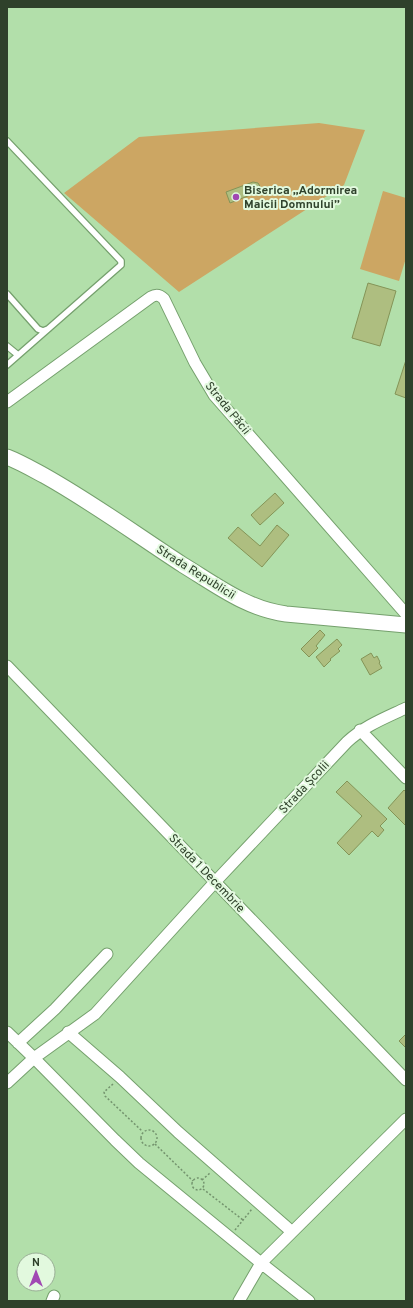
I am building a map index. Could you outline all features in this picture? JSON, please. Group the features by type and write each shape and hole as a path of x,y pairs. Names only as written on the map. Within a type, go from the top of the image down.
{"main road":[{"name":"Strada Republicii","path":"7,457 88,502 224,590 255,606 276,612 406,625"}],"street":[{"name":"Strada Păcii","path":"7,402 151,297 155,295 161,296 164,299 195,363 214,395 406,614"},
{"name":"Strada 1 Decembrie","path":"7,666 406,1080"},
{"name":"Strada Școlii","path":"7,1083 34,1058 95,1014 215,882 347,742 360,730 406,708"},
{"path":"360,730 406,778"},
{"path":"18,1043 55,1009 107,954"},
{"path":"7,1032 139,1162 260,1263 309,1301"},
{"path":"68,1032 120,1077 178,1132 292,1231"},
{"path":"239,1301 260,1263 406,1119"}],"lane":[{"path":"7,141 121,261 121,265 7,365"},
{"path":"7,294 38,329 43,331 48,329"},
{"path":"7,346 18,355"}],"path":[{"path":"120,1077 104,1092 105,1096 142,1131"},
{"path":"149,1129 154,1131 157,1136 157,1141 155,1144 149,1147 143,1145 140,1141 142,1131 149,1129"},
{"path":"155,1144 193,1181 192,1183 194,1188 197,1190 203,1189 243,1220"},
{"path":"193,1181 199,1178 202,1180 204,1183 203,1189"},
{"path":"229,1237 258,1202"}],"shaded area":[{"path":"319,123 365,130 344,185 179,292 64,193 139,137"},
{"path":"383,191 406,198 406,258 399,281 360,269"}],"building":[{"name":"Biserica „Adormirea Maicii Domnului”","path":"253,182 258,183 261,188 258,192 230,203 226,192"},
{"path":"368,283 396,291 380,346 352,338"},
{"path":"406,360 406,398 395,394"},
{"path":"275,493 284,503 260,525 251,515"},
{"path":"277,525 289,535 262,567 228,538 238,527 260,546"},
{"path":"320,630 325,635 316,646 318,648 309,657 301,649"},
{"path":"337,639 342,645 338,649 340,651 330,659 331,660 324,667 316,657"},
{"path":"371,653 374,658 377,656 382,668 370,675 361,659"},
{"path":"347,781 387,819 380,826 384,830 378,837 372,831 349,855 337,843 362,816 336,792"},
{"path":"404,790 406,792 406,826 388,808"},
{"path":"406,1034 406,1048 399,1041"}],"place":[{"name":"Biserica „Adormirea Maicii Domnului”","path":"236,197"}]}
